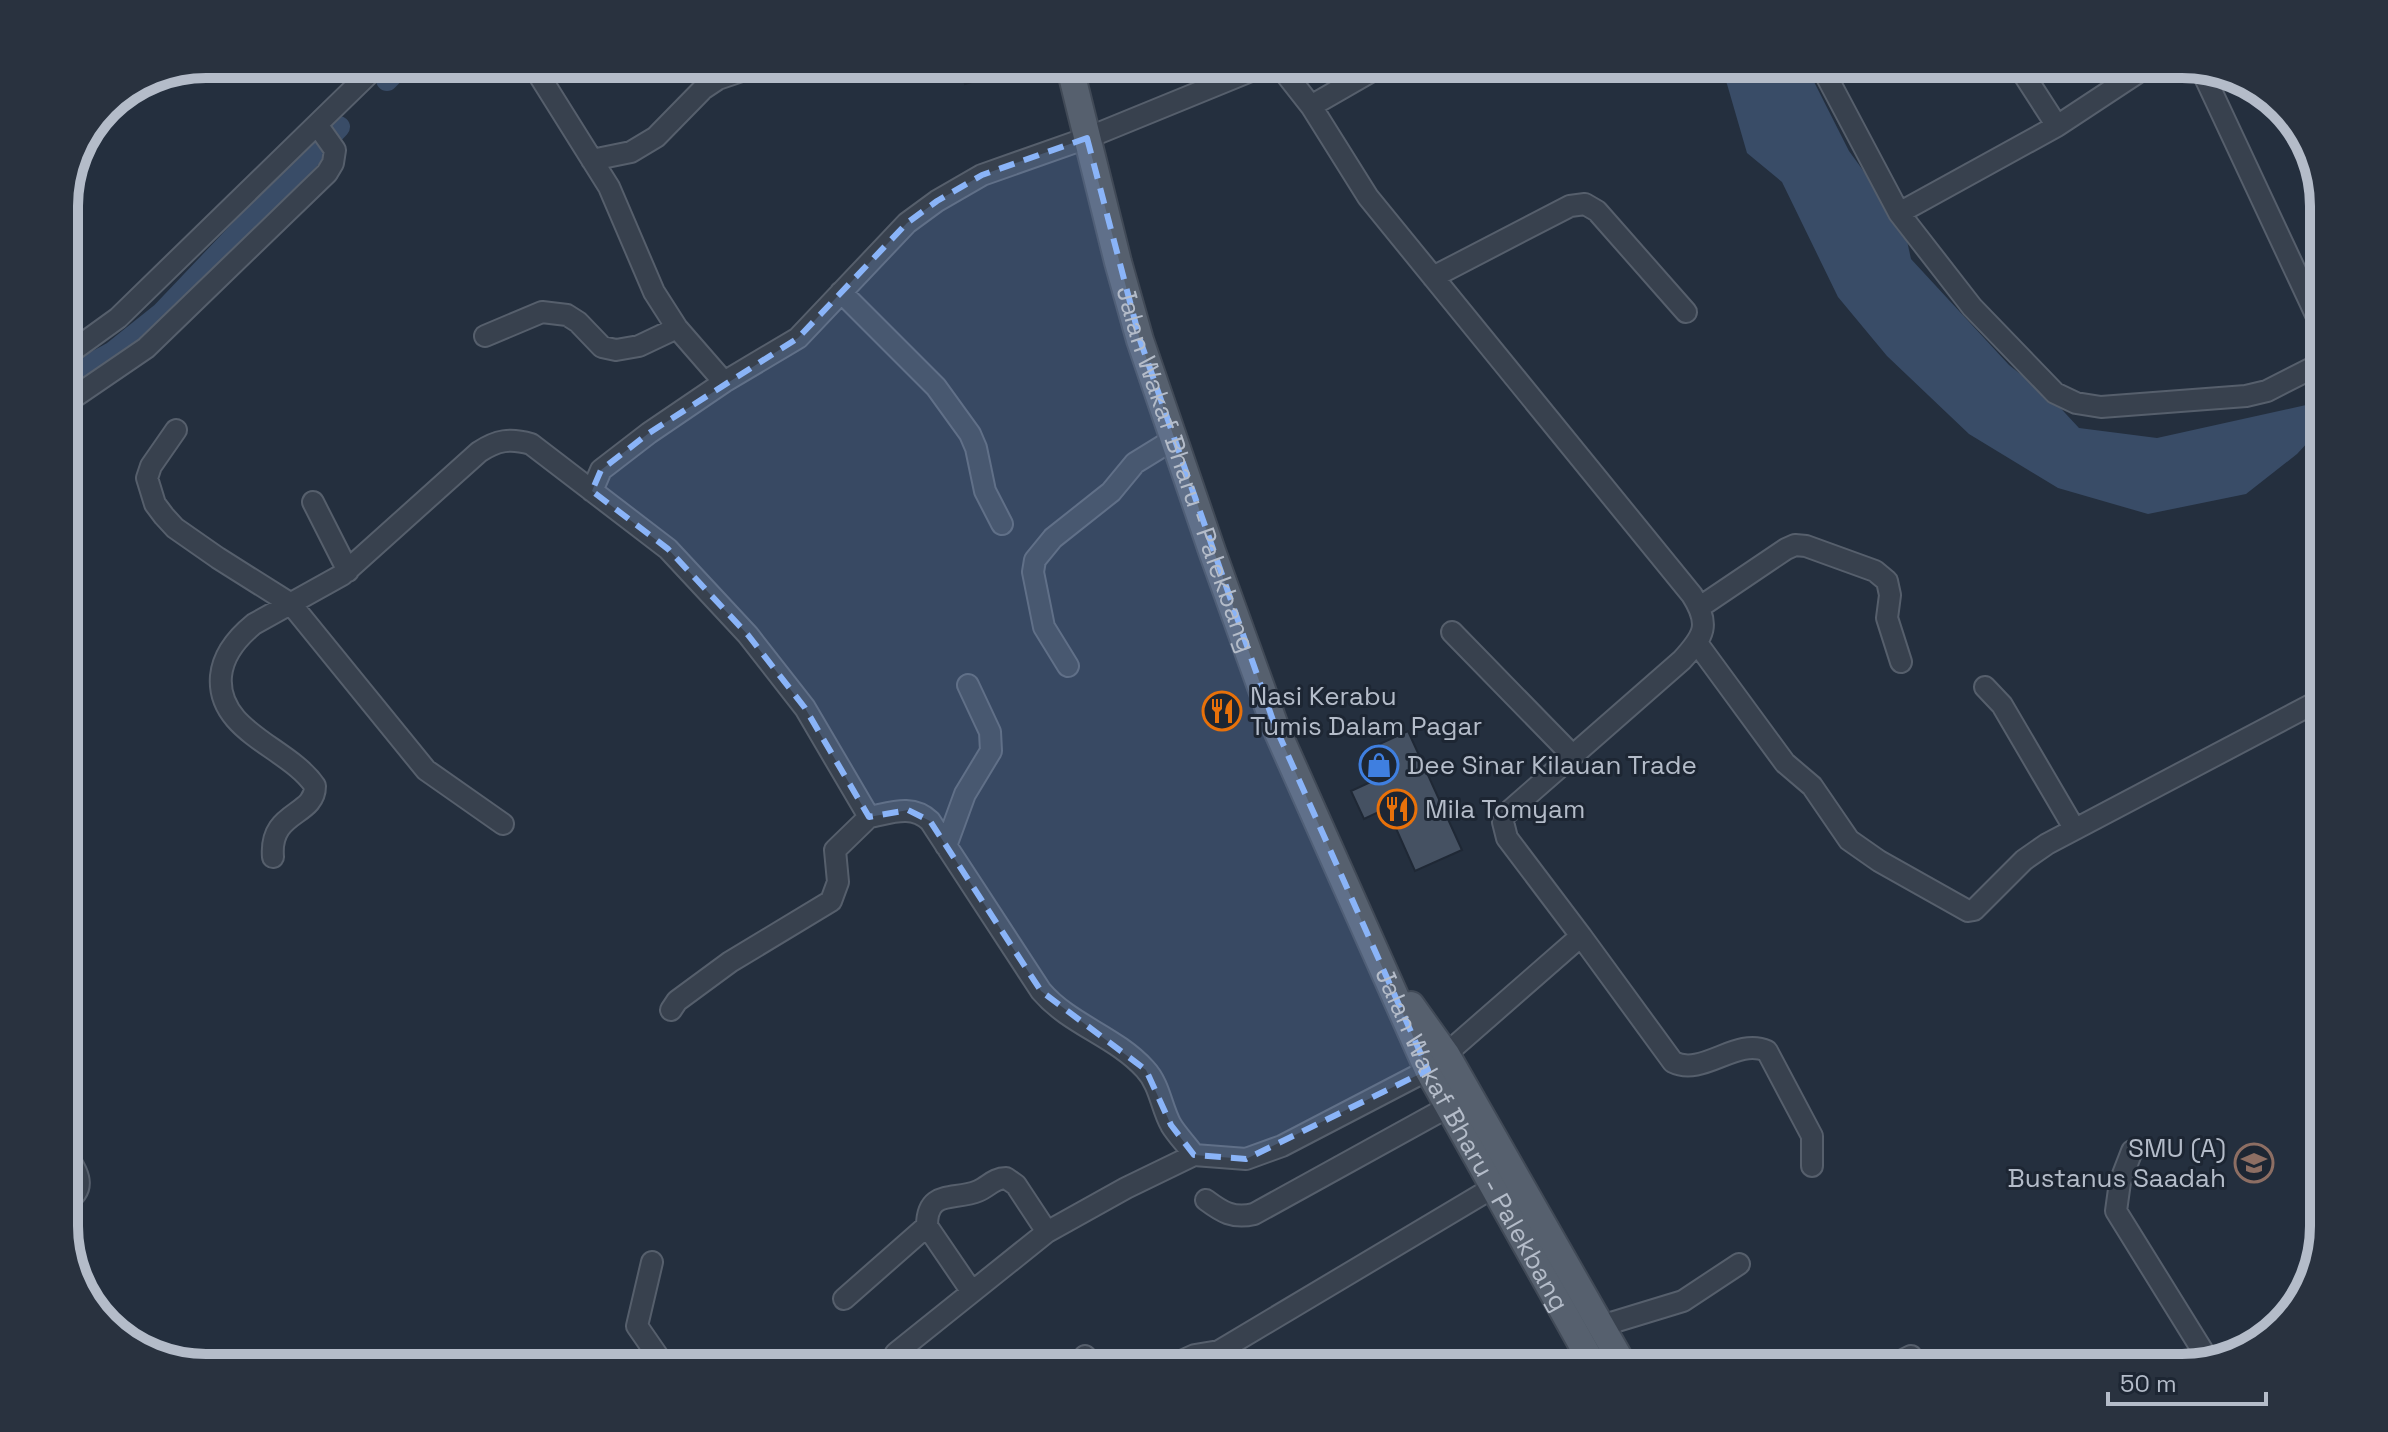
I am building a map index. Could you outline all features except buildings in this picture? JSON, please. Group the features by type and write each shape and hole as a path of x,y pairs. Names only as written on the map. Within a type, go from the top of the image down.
{"main road":[{"name":"Jalan Wakaf Bharu - Palekbang","path":"1072,78 1136,327 1275,726 1374,953 1437,1062 1617,1354"},
{"name":"Jalan Wakaf Bharu - Palekbang","path":"1437,1062 1448,1107 1585,1354"}],"street":[{"path":"78,347 118,318 365,78"},
{"path":"541,78 609,187 654,292 677,328 724,382"},
{"path":"592,160 631,152 656,137 703,89 721,78"},
{"path":"592,491 601,470 649,433 724,382 798,338 907,223 937,201 982,175 1087,138 1234,78"},
{"path":"1289,78 1311,106 1368,197 1700,607 1704,628 1697,643 1682,660 1510,808 1503,822 1507,838 1673,1062 1688,1066 1751,1047 1767,1051 1812,1136 1812,1166"},
{"path":"1311,106 1360,78"},
{"path":"1827,78 1899,213 1972,307 2055,393 2076,403 2101,407 2246,396 2267,391 2310,369"},
{"path":"2026,78 2057,126"},
{"path":"1899,213 2057,126 2130,78"},
{"path":"2206,80 2310,302"},
{"path":"78,394 146,348 327,173 335,156 332,144 318,126"},
{"path":"1433,277 1570,206 1585,204 1597,211 1686,312"},
{"path":"841,292 936,387 970,434 987,495 1002,524"},
{"path":"485,336 542,312 567,315 602,347 609,349 631,348 677,328"},
{"path":"176,430 151,466 147,478 155,504 175,528 291,604 426,770 503,824"},
{"path":"1068,666 1044,627 1033,572 1035,560 1053,538 1111,492 1135,463 1174,439"},
{"path":"273,857 272,845 277,830 312,799 315,786 296,764 274,751 238,721 226,706 220,689 228,655 243,633 254,624 348,571 491,444 504,440 531,444 668,549 748,635 805,708 869,817"},
{"path":"313,502 348,571"},
{"path":"1700,607 1786,549 1795,545 1806,546 1875,571 1887,581 1890,588 1887,618 1901,662"},
{"path":"1452,632 1572,755"},
{"path":"1697,643 1785,763 1812,786 1849,840 1879,861 1968,911 1974,910 2024,860 2074,828 2310,705"},
{"path":"946,846 965,794 991,751 990,732 968,685"},
{"path":"1985,687 2002,705 2074,828"},
{"path":"671,1010 677,1001 730,962 831,901 838,882 835,850 869,817 917,811 930,821 1041,991 1064,1014 1120,1046 1146,1070 1156,1085 1171,1125 1194,1155"},
{"path":"895,1354 1047,1232 1194,1155 1246,1159 1282,1146 1437,1062 1581,936"},
{"path":"1206,1200 1224,1213 1241,1217 1254,1214 1448,1107"},
{"path":"2132,1151 2120,1182 2116,1211 2204,1352"},
{"path":"972,1292 927,1226 928,1211 935,1203 948,1196 981,1190 1000,1178 1012,1180 1047,1232"},
{"path":"1232,1354 1494,1187"},
{"path":"844,1299 927,1226"},
{"path":"652,1262 637,1326 656,1354"},
{"path":"1601,1326 1683,1301 1739,1264"}],"highlighted area":[{"path":"1087,138 1140,340 1275,726 1428,1070 1246,1159 1194,1155 1171,1125 1146,1070 1041,991 930,821 908,810 869,817 805,708 748,635 668,549 592,491 601,470 649,433 798,338 907,223 937,201 982,175"}],"water":[{"path":"1724,78 1812,78 1849,151 1904,227 1911,259 2009,365 2053,400 2079,428 2157,438 2310,404 2310,440 2246,494 2148,514 2058,488 1969,434 1887,356 1838,297 1782,182 1747,153"}],"waterway":[{"path":"78,371 112,353 162,313 339,127"}],"place":[{"name":"Nasi Kerabu Tumis Dalam Pagar","path":"1222,711"},
{"name":"Dee Sinar Kilauan Trade","path":"1379,765"},
{"name":"Mila Tomyam","path":"1397,809"},
{"name":"SMU (A) Bustanus Saadah","path":"2254,1163"}]}
